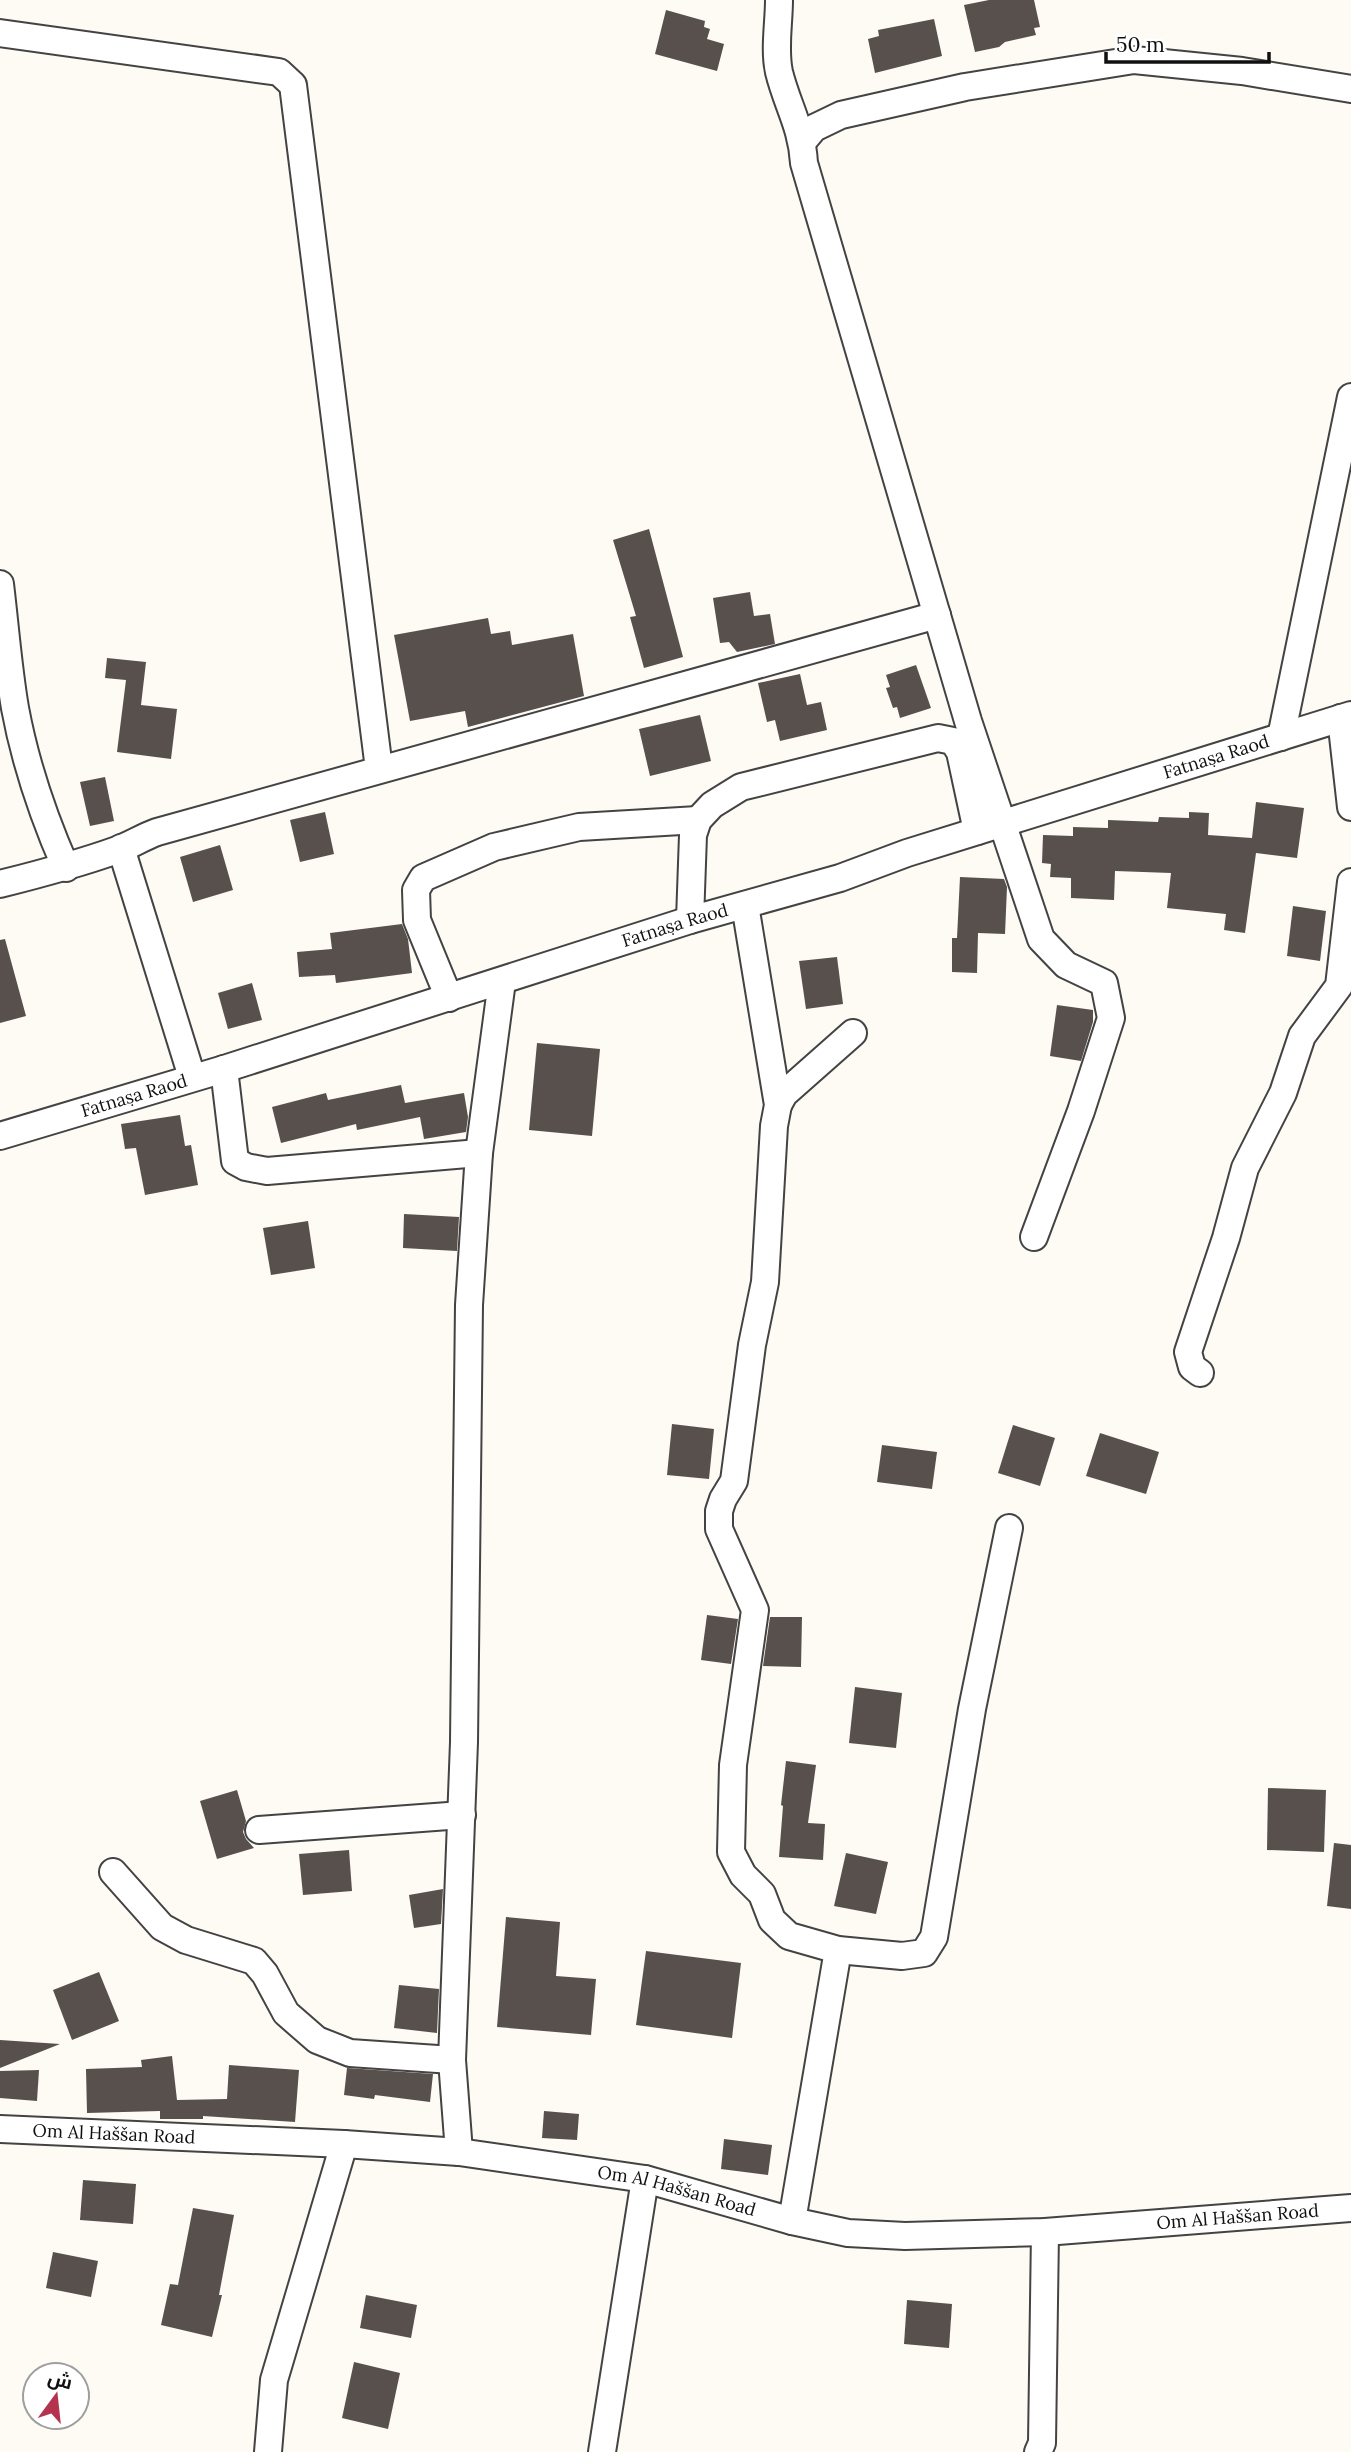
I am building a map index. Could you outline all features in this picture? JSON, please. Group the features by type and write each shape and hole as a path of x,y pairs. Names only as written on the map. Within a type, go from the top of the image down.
{"street":[{"path":"779,0 779,72 803,141 804,163 968,721 990,828"},
{"path":"0,33 279,72 293,85 379,769"},
{"path":"803,141 814,128 841,115 965,87 1134,60 1242,71 1351,89"},
{"path":"1280,737 1351,397"},
{"path":"0,584 15,709 53,838 66,868"},
{"path":"0,884 66,868 157,832 937,615"},
{"path":"1346,717 1351,807"},
{"name":"Fatnaṣa Raod","path":"0,1136 224,1069 690,920 840,878 990,828 1346,717"},
{"path":"690,920 693,835 698,820 712,805 741,787 938,738 953,741 1041,939 1066,965 1104,983 1111,1018 1081,1111 1034,1237"},
{"path":"449,998 416,920 416,890 424,878 494,847 579,827 698,820"},
{"path":"121,848 192,1077"},
{"path":"1200,1373 1192,1367 1188,1352 1226,1238 1245,1168 1283,1093 1303,1036 1339,986 1351,882"},
{"path":"745,905 778,1105"},
{"path":"458,2152 452,2060 462,1815 469,1305 479,1153 502,981"},
{"path":"853,1033 784,1094 778,1105 774,1126 765,1282 752,1345 734,1481 719,1511 719,1529 725,1547 755,1610 733,1765 731,1852 743,1875 762,1894 772,1920 789,1936 838,1950 902,1956 924,1953 934,1937 972,1709 1009,1528"},
{"path":"224,1069 235,1161 246,1167 267,1171 479,1153"},
{"path":"259,1830 462,1815"},
{"path":"113,1872 162,1927 186,1940 254,1961 265,1974 286,2013 317,2040 351,2053 452,2060"},
{"path":"792,2221 838,1950"},
{"name":"Om Al Haššan Road","path":"0,2129 344,2144 458,2152 645,2179 792,2221 848,2232 905,2236 1045,2232 1351,2208"},
{"path":"268,2452 274,2380 344,2144"},
{"path":"602,2452 645,2179"},
{"path":"1038,2452 1042,2443 1045,2232"}],"building":[{"path":"989,0 1034,0 1040,27 1034,28 1036,35 975,52 964,5"},
{"path":"666,10 705,21 704,27 710,29 707,39 724,44 717,71 655,54"},
{"path":"934,19 942,56 875,73 868,39 879,36 878,30"},
{"path":"649,529 683,657 644,668 630,617 636,616 613,540"},
{"path":"750,592 754,616 770,614 775,644 737,652 729,642 720,643 713,598"},
{"path":"488,618 491,634 510,631 512,645 573,634 584,696 468,727 465,711 410,721 394,635"},
{"path":"107,658 146,662 141,705 177,709 171,759 117,752 126,680 105,678"},
{"path":"916,665 931,708 900,718 897,707 893,708 886,688 890,687 886,675"},
{"path":"800,674 807,705 821,702 827,730 780,741 775,720 767,722 758,683"},
{"path":"700,715 711,761 650,776 639,729"},
{"path":"105,777 114,821 90,826 80,782"},
{"path":"1256,802 1304,808 1297,858 1256,853 1245,933 1224,930 1226,914 1167,908 1171,873 1115,871 1114,900 1071,898 1071,878 1050,877 1051,864 1042,863 1043,835 1073,836 1073,827 1108,828 1108,820 1158,822 1159,817 1189,818 1189,812 1209,813 1208,835 1252,838"},
{"path":"325,812 334,854 300,862 290,820"},
{"path":"220,845 233,890 193,902 180,857"},
{"path":"960,877 1004,879 1007,887 1005,934 978,933 977,973 952,972 952,938 957,938"},
{"path":"1293,906 1326,911 1320,961 1287,956"},
{"path":"402,924 408,939 412,973 336,983 335,975 299,977 297,952 332,949 330,933"},
{"path":"5,939 26,1016 0,1023 0,940"},
{"path":"837,957 843,1004 806,1009 799,961"},
{"path":"252,983 262,1020 228,1029 218,993"},
{"path":"1057,1005 1093,1010 1093,1022 1081,1061 1050,1056"},
{"path":"537,1043 600,1049 592,1136 529,1130"},
{"path":"401,1085 405,1103 464,1093 468,1117 466,1132 424,1139 420,1117 357,1130 356,1124 281,1143 272,1107 326,1093 328,1100"},
{"path":"180,1115 185,1146 191,1145 198,1185 145,1195 136,1148 125,1149 121,1124"},
{"path":"404,1214 459,1217 457,1251 403,1248"},
{"path":"308,1221 315,1268 271,1275 263,1228"},
{"path":"672,1424 714,1429 709,1479 667,1475"},
{"path":"1013,1425 1055,1438 1040,1486 998,1473"},
{"path":"1100,1433 1159,1452 1146,1494 1086,1476"},
{"path":"882,1445 937,1452 932,1489 877,1482"},
{"path":"707,1615 738,1619 731,1664 701,1660"},
{"path":"770,1617 802,1617 801,1667 763,1666"},
{"path":"855,1687 902,1693 896,1748 849,1743"},
{"path":"786,1761 816,1765 808,1823 825,1824 823,1860 779,1857"},
{"path":"1268,1788 1326,1790 1324,1852 1267,1850"},
{"path":"237,1790 246,1821 243,1832 254,1848 217,1859 200,1801"},
{"path":"1334,1843 1351,1845 1351,1909 1327,1906"},
{"path":"349,1850 352,1891 303,1895 299,1854"},
{"path":"846,1853 888,1862 876,1914 834,1906"},
{"path":"443,1889 441,1924 414,1928 409,1895"},
{"path":"506,1917 560,1922 556,1976 596,1979 591,2035 497,2027"},
{"path":"646,1951 741,1963 732,2038 636,2025"},
{"path":"99,1972 119,2021 72,2040 53,1990"},
{"path":"399,1985 439,1989 437,2033 394,2028"},
{"path":"0,2040 60,2044 0,2068"},
{"path":"172,2056 177,2100 227,2099 229,2065 299,2070 295,2122 203,2116 203,2119 160,2119 160,2111 87,2113 86,2069 142,2067 141,2060"},
{"path":"347,2068 433,2074 430,2102 375,2095 374,2099 344,2095"},
{"path":"39,2070 37,2101 0,2098 0,2071"},
{"path":"544,2111 579,2114 577,2140 542,2138"},
{"path":"724,2139 772,2145 768,2175 721,2169"},
{"path":"83,2180 136,2184 133,2224 80,2220"},
{"path":"193,2208 234,2215 219,2295 222,2295 212,2337 161,2325 170,2284 178,2285"},
{"path":"53,2252 98,2261 91,2297 46,2288"},
{"path":"366,2295 417,2305 411,2338 360,2328"},
{"path":"907,2300 952,2304 949,2348 904,2344"},
{"path":"354,2362 400,2373 388,2429 342,2418"}]}
